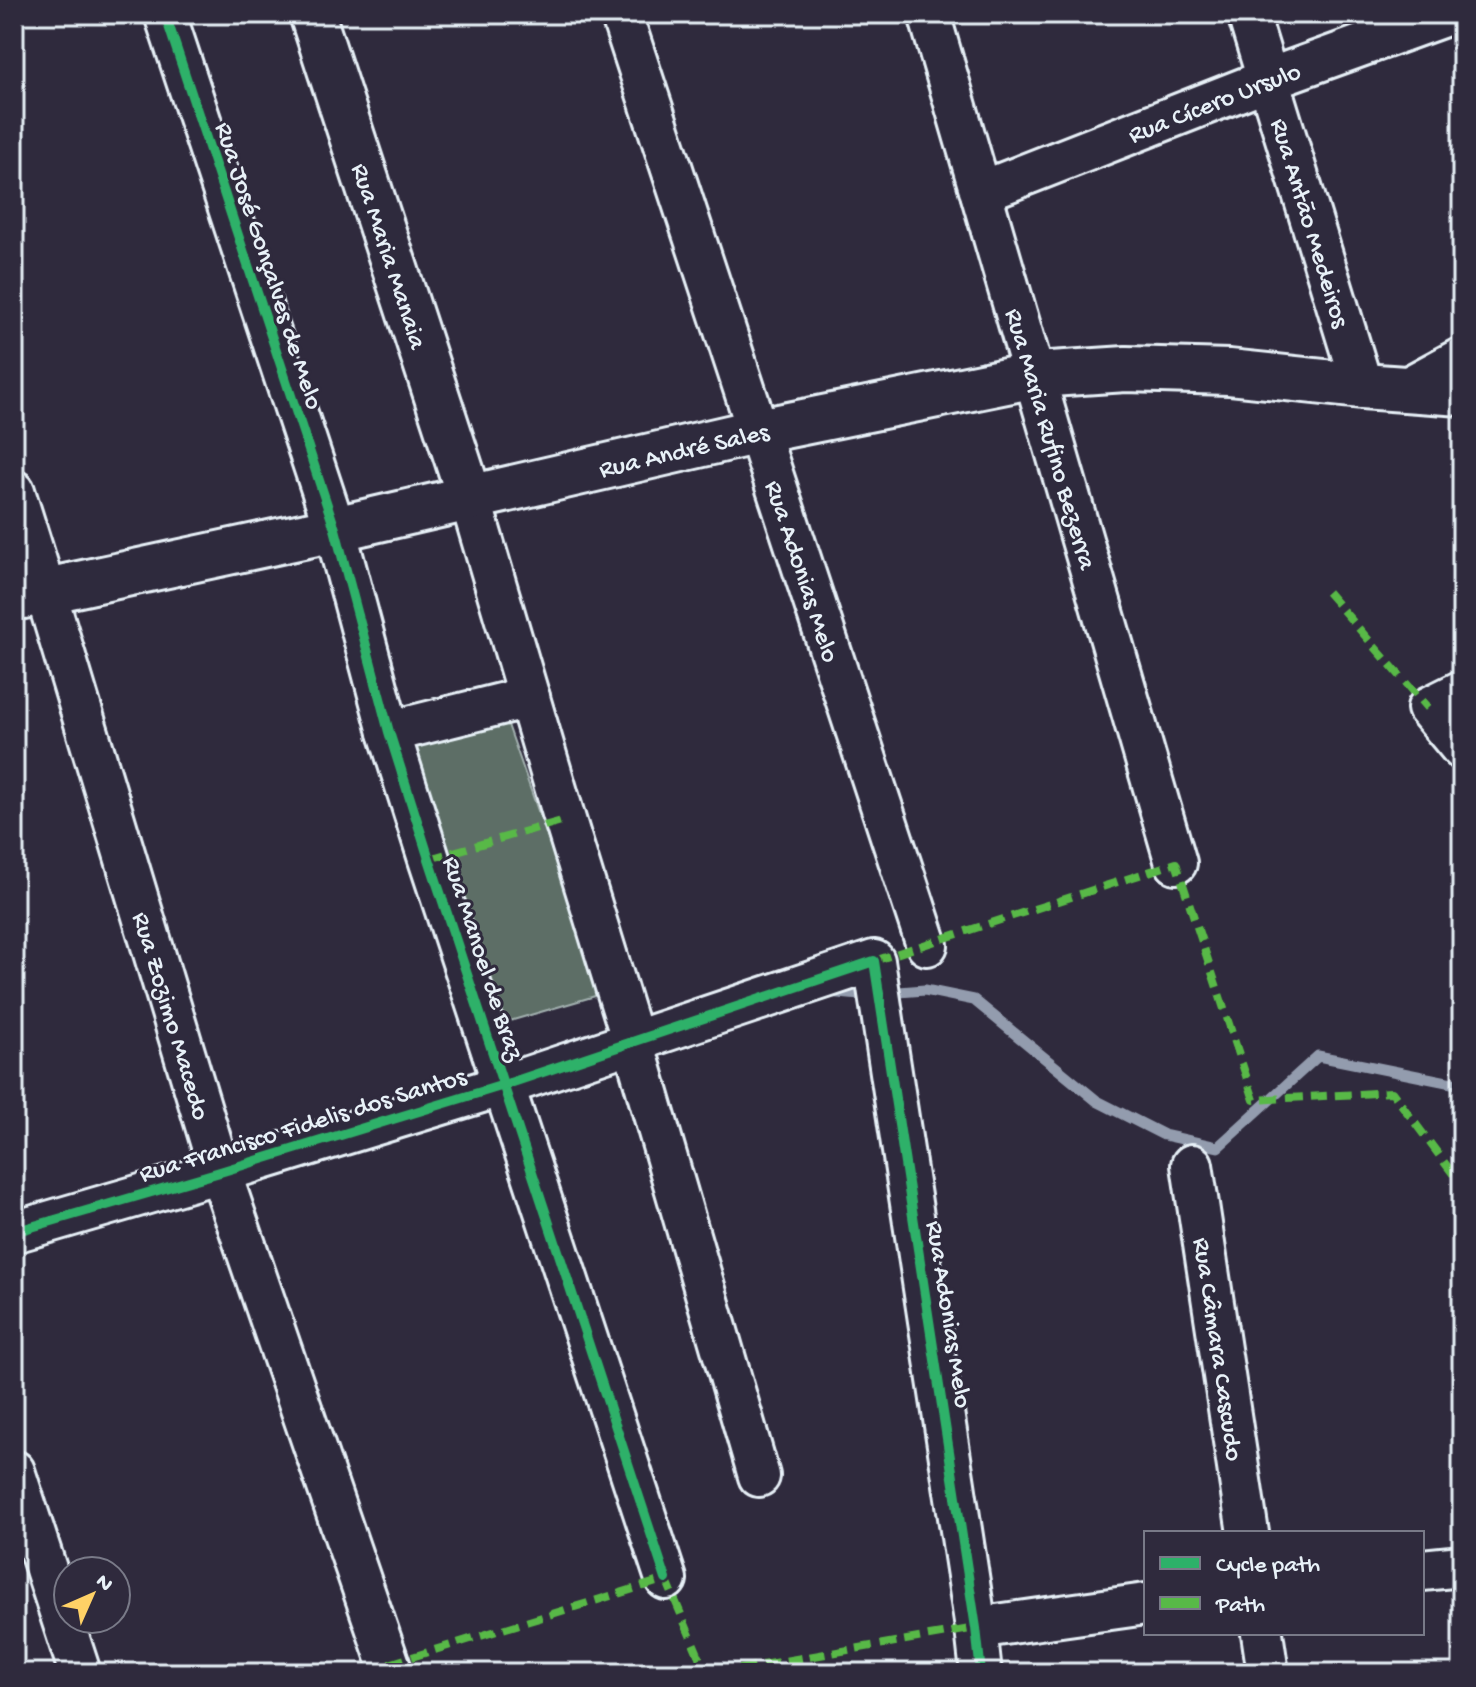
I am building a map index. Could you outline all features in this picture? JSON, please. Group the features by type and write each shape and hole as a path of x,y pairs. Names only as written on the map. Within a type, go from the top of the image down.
{"street":[{"name":"Rua José Gonçalves de Melo","path":"165,14 335,529"},
{"name":"Rua Maria Manaia","path":"312,14 470,498"},
{"name":"Rua Adonias Melo","path":"621,14 927,945"},
{"name":"Rua Maria Rufino Bezerra","path":"929,14 1176,863"},
{"name":"Rua Antão Medeiros","path":"1248,14 1362,386"},
{"name":"Rua Cícero Ursulo","path":"981,192 1269,79 1449,14"},
{"path":"1405,389 1462,358"},
{"name":"Rua André Sales","path":"30,594 335,529 759,431 1036,375 1126,369 1229,372 1462,393"},
{"name":"Rua Zozimo Macedo","path":"14,491 30,594 220,1172 379,1670"},
{"path":"470,498 759,1476"},
{"name":"Rua Manoel de Braz","path":"335,529 389,732 429,859 666,1579"},
{"path":"389,732 529,697"},
{"path":"1445,699 1462,749"},
{"name":"Rua Adonias Melo","path":"874,961 981,1673"},
{"name":"Rua Francisco Fidelis dos Santos","path":"14,1232 504,1085 874,961"},
{"name":"Rua Câmara Cascudo","path":"1192,1165 1248,1531"},
{"path":"14,1471 80,1673"},
{"path":"1424,1570 1462,1566"},
{"path":"976,1628 1144,1604"},
{"path":"1262,1635 1268,1673"}],"green space":[{"path":"499,699 602,994 503,1023 403,725"}],"waterway":[{"path":"828,992 860,995 925,990 974,1000 1097,1101 1164,1135 1218,1147 1318,1056 1462,1085"}],"marked path":[{"path":"1327,592 1428,708"},
{"path":"429,859 565,820"},
{"path":"874,961 1176,863 1254,1100 1392,1092 1462,1186"},
{"path":"389,1664 666,1579 706,1673"},
{"path":"715,1673 976,1628"}],"cycle path":[{"path":"165,14 335,529 389,732 429,859 666,1579"},
{"path":"14,1232 504,1085 874,961 981,1673"}]}
